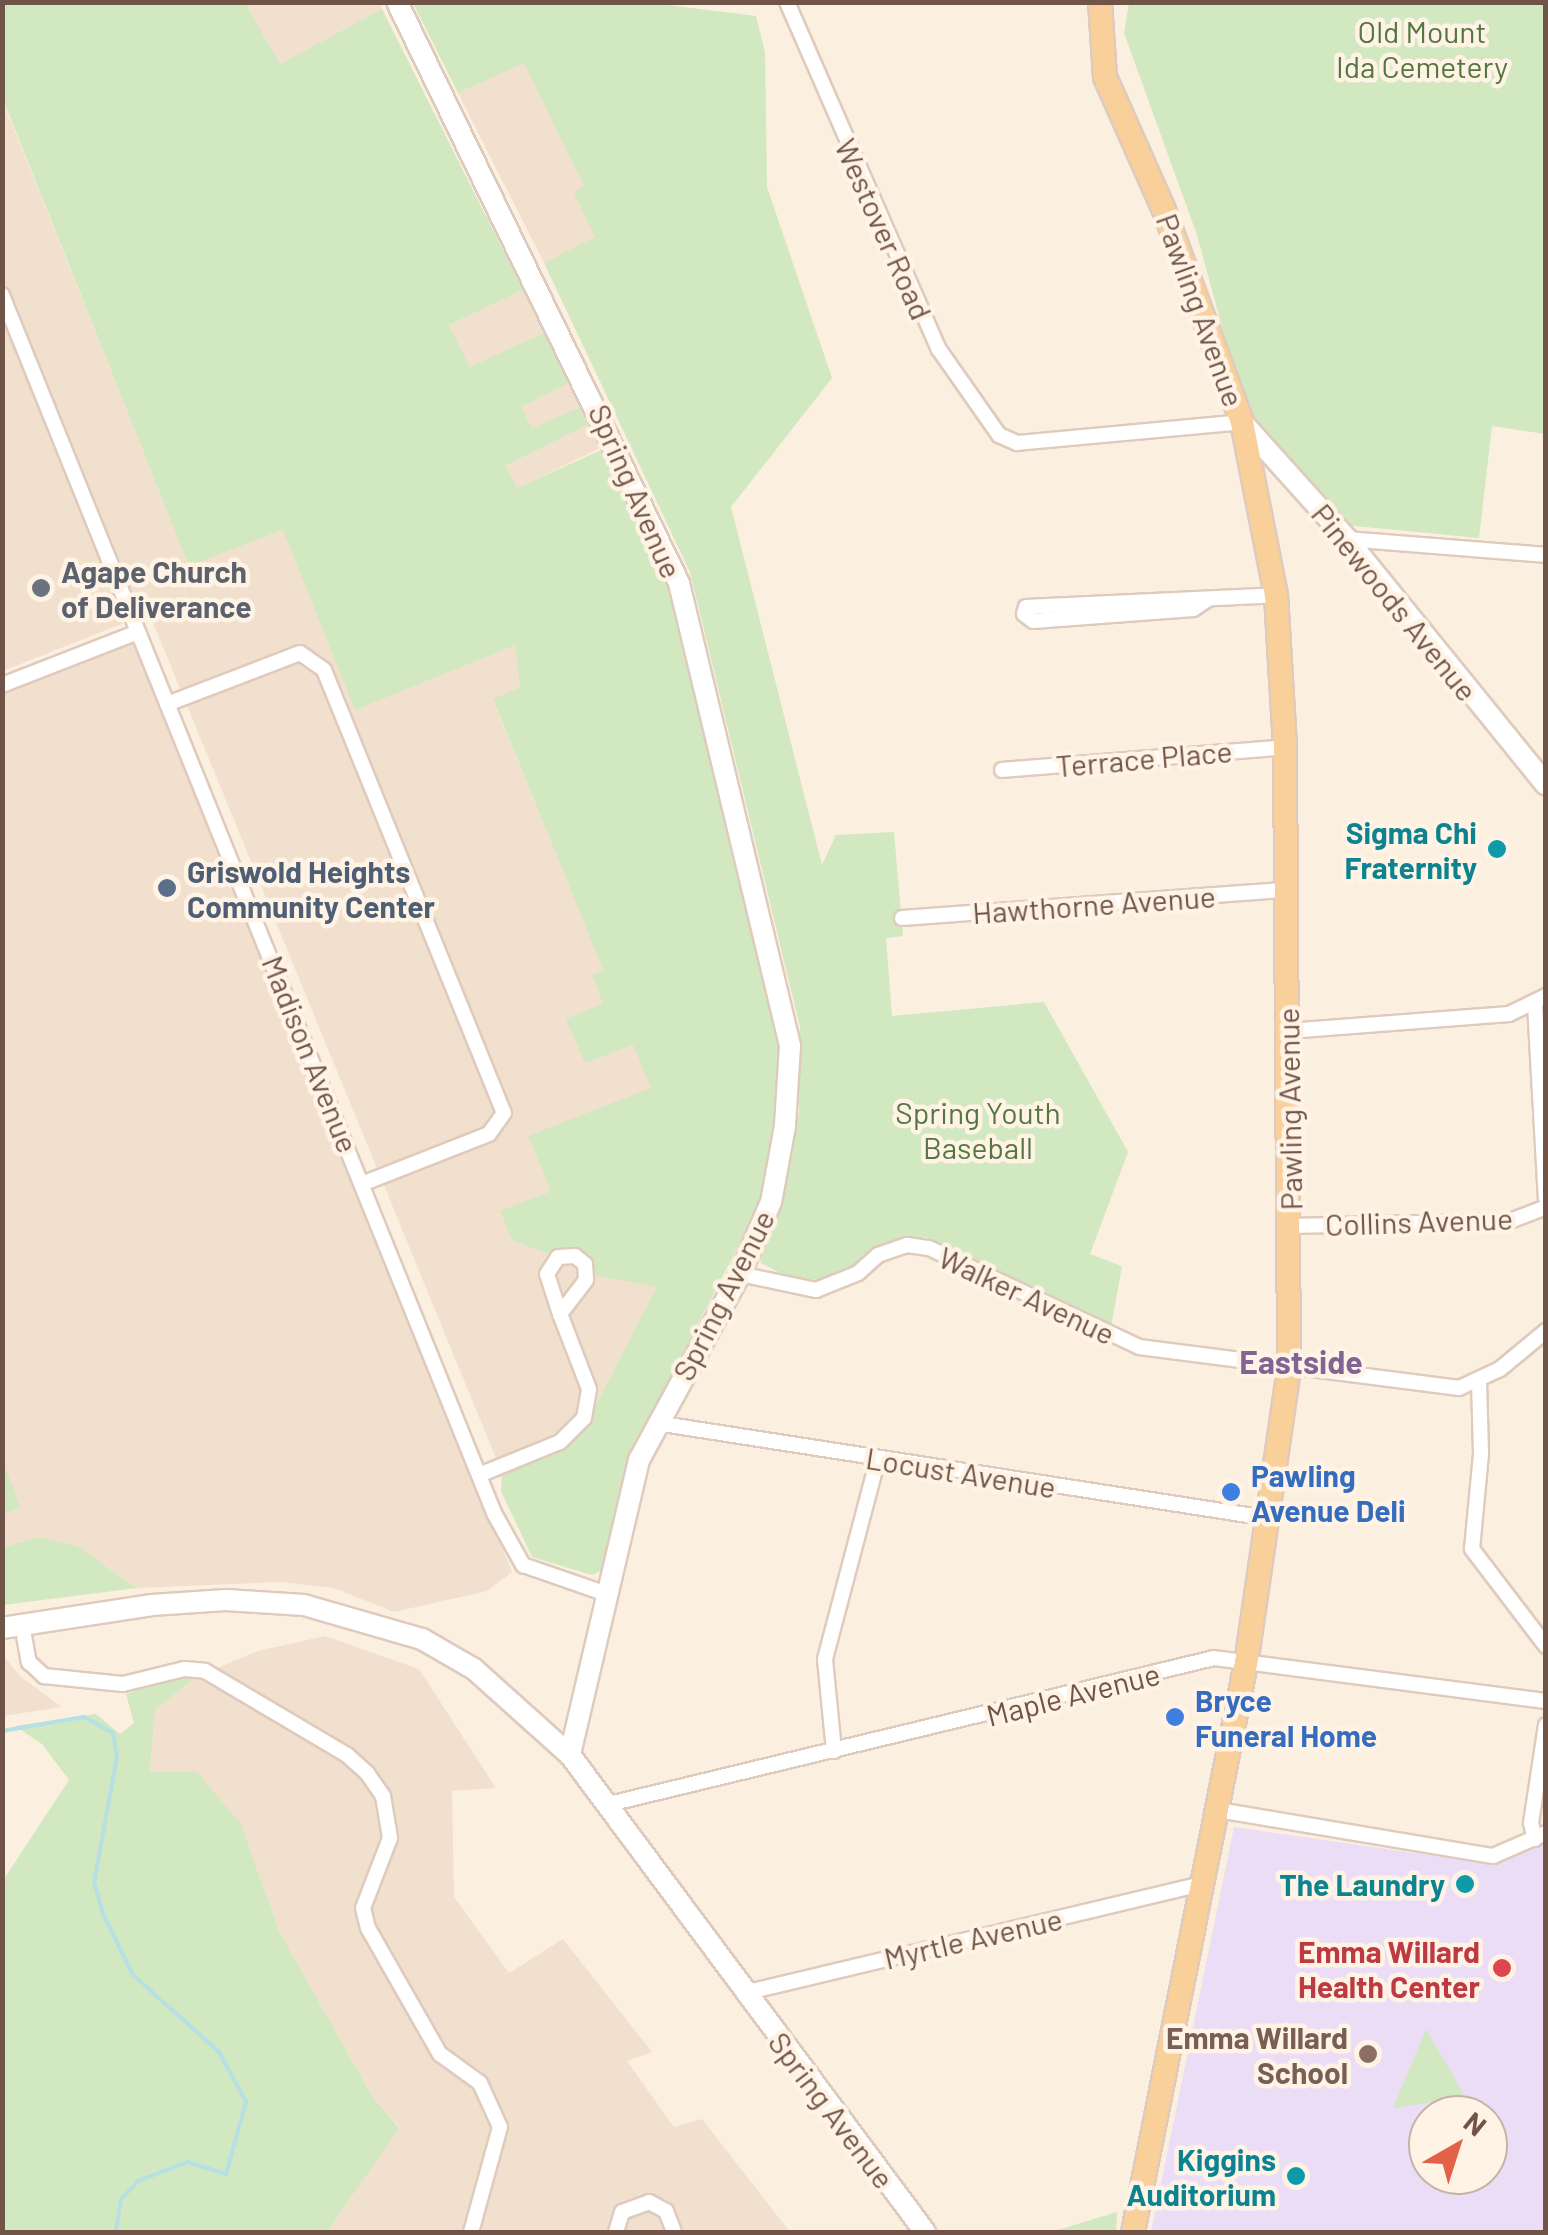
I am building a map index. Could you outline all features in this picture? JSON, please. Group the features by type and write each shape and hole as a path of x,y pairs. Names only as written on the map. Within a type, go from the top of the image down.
{"main road":[{"name":"Pawling Avenue","path":"1100,2 1105,77 1164,210 1242,422 1276,595 1285,747 1289,1369 1247,1658 1132,2232"}],"street":[{"name":"Spring Avenue","path":"397,2 510,223 679,583 790,1046 778,1173 740,1274 656,1423 627,1496 570,1755 924,2232"},
{"name":"Westover Road","path":"787,2 938,348 989,426 1007,440 1242,422"},
{"name":"Madison Avenue","path":"2,295 479,1474 523,1565 604,1593"},
{"name":"Pinewoods Avenue","path":"1242,422 1347,539 1546,784"},
{"path":"1347,539 1546,555"},
{"path":"1207,600 1193,609 1033,621 1024,614 1026,606 1276,595"},
{"path":"2,684 138,632"},
{"path":"167,704 288,656 315,658 494,1085 503,1120 489,1134 364,1183"},
{"name":"Terrace Place","path":"1002,770 1285,747"},
{"name":"Hawthorne Avenue","path":"902,918 1286,890"},
{"path":"1288,1031 1509,1014 1540,1000 1546,1198"},
{"name":"Collins Avenue","path":"1290,1226 1510,1221 1546,1207"},
{"name":"Walker Avenue","path":"740,1274 816,1290 858,1272 878,1255 907,1245 929,1248 1139,1346 1289,1369 1460,1388 1479,1381"},
{"path":"479,1474 560,1442 584,1418 589,1389 560,1314"},
{"path":"1546,1331 1479,1381 1472,1549 1546,1646"},
{"name":"Locust Avenue","path":"656,1423 1267,1518"},
{"path":"834,1751 825,1659 878,1459"},
{"path":"471,2232 500,2127 480,2084 440,2054 368,1928 363,1908 390,1838 383,1796 367,1774 347,1755 205,1670 184,1669 124,1684 44,1676 29,1662 12,1626 226,1600 362,1618 422,1639 474,1669 570,1755"},
{"name":"Maple Avenue","path":"605,1805 1214,1658 1247,1658 1546,1701"},
{"path":"1218,1810 1493,1856 1540,1836 1531,1823 1546,1724"},
{"name":"Myrtle Avenue","path":"744,1993 1202,1884"},
{"path":"616,2232 622,2212 649,2202 666,2211 674,2232"}],"shaded area":[{"path":"379,2 382,9 280,65 245,3"},
{"path":"524,62 585,186 596,238 544,263 458,93"},
{"path":"2,100 189,565 283,530 515,642 521,688 493,700 652,1089 529,1137 551,1191 501,1211 558,1249 580,1251 592,1266 658,1287 583,1430 562,1448 502,1473 149,613 3,671"},
{"path":"523,290 544,333 470,368 449,325"},
{"path":"569,383 580,407 533,430 521,407"},
{"path":"588,423 600,448 516,489 505,467"},
{"path":"133,641 512,1572 487,1591 394,1612 334,1588 280,1582 137,1588 77,1546 40,1537 3,1547 2,694"},
{"path":"325,1636 419,1669 496,1788 452,1791 454,1897 509,1973 563,1939 652,2052 627,2061 674,2127 702,2119 790,2232 327,2232 399,2127 372,2096 279,1931 241,1824 150,1772 155,1710 196,1677 258,1651"},
{"path":"2,1654 21,1677 62,1707 3,1716"},
{"name":"Emma Willard School","path":"1234,1827 1490,1864 1545,1843 1545,2232 1151,2232"}],"green space":[{"name":"Spring Youth Baseball","path":"644,2 756,16 765,52 767,187 832,378 731,507 822,865 836,835 894,832 903,936 886,938 892,1016 1044,1002 1128,1152 1090,1254 1122,1266 1111,1327 925,1237 869,1253 831,1282 786,1276 761,1263 758,1251 784,1194 799,1112 800,1027 690,572 544,263 595,237 574,193 584,186 524,63 458,93 413,3"},
{"path":"3,3 245,3 280,64 382,9 523,290 449,325 470,367 544,333 569,383 521,407 532,428 587,404 596,420 506,466 517,488 610,446 672,581 783,1037 784,1085 762,1201 631,1452 601,1571 592,1575 532,1557 501,1491 502,1473 562,1448 583,1430 657,1287 592,1275 580,1251 545,1253 512,1240 500,1211 551,1191 528,1136 651,1088 633,1045 585,1063 566,1019 603,1003 592,975 603,970 493,699 520,687 515,645 355,710 283,530 189,566 3,100"},
{"name":"Old Mount Ida Cemetery","path":"1129,3 1545,3 1545,434 1492,426 1479,538 1345,525 1244,408 1197,235 1124,33"},
{"path":"3,1460 20,1508 2,1514"},
{"path":"40,1537 77,1546 137,1588 3,1605 3,1547"},
{"path":"177,1677 196,1677 155,1710 150,1772 197,1772 241,1824 279,1931 372,2096 399,2128 327,2232 3,2232 2,1882 69,1780 42,1744 15,1726 96,1714 120,1734 134,1723 126,1694"},
{"path":"1426,2029 1464,2095 1408,2095 1408,2106 1393,2108"},
{"path":"1117,2212 1116,2232 1051,2232"}],"waterway":[{"path":"2,1731 84,1717 113,1733 117,1757 94,1882 104,1916 133,1975 219,2052 246,2102 226,2174 187,2162 138,2181 121,2199 116,2232"}],"place":[{"name":"Agape Church of Deliverance","path":"41,588"},
{"name":"Sigma Chi Fraternity","path":"1497,849"},
{"name":"Griswold Heights Community Center","path":"167,888"},
{"name":"Pawling Avenue Deli","path":"1231,1492"},
{"name":"Bryce Funeral Home","path":"1175,1717"},
{"name":"The Laundry","path":"1465,1884"},
{"name":"Emma Willard Health Center","path":"1502,1968"},
{"name":"Emma Willard School","path":"1368,2054"},
{"name":"Kiggins Auditorium","path":"1296,2176"}],"district":[{"name":"Eastside","path":"1301,1361"}]}
